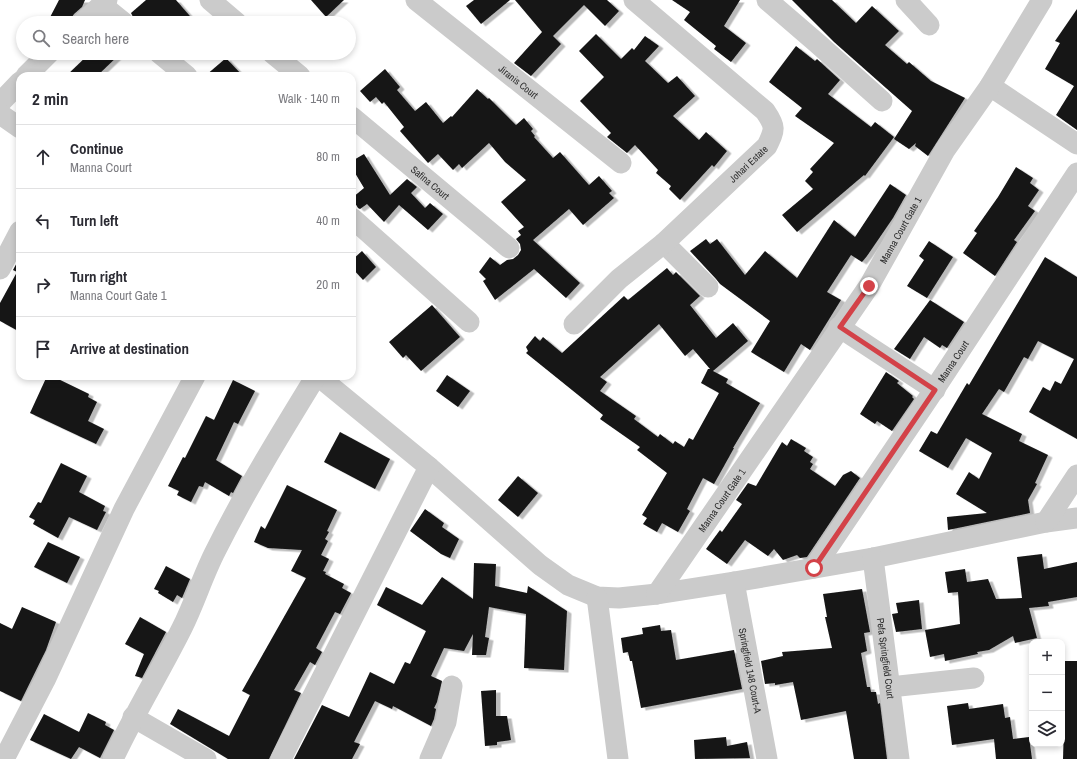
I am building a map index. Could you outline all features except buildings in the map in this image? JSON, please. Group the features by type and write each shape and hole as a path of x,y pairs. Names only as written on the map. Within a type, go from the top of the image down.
{"street":[{"path":"210,0 229,16"},
{"name":"Jiranis Court","path":"416,0 621,162"},
{"name":"Johari Estate","path":"574,324 619,279 664,243 767,146 774,131 773,123 765,111 634,0"},
{"path":"766,0 882,101"},
{"path":"906,0 929,25"},
{"name":"Manna Court Gate 1","path":"657,594 869,286 945,150 990,86 1042,0"},
{"path":"90,16 105,2 118,16"},
{"path":"30,72 42,60"},
{"path":"168,60 182,72"},
{"path":"281,60 295,72"},
{"path":"0,103 16,86"},
{"path":"990,86 1077,144"},
{"path":"0,114 16,125"},
{"name":"Safina Court","path":"356,120 509,248"},
{"name":"Manna Court","path":"814,568 935,390 1077,173"},
{"path":"356,222 469,322"},
{"path":"0,269 16,239"},
{"path":"664,243 708,287"},
{"path":"840,327 935,390"},
{"path":"4,759 45,680 124,509 193,380"},
{"path":"113,759 133,717 150,689 182,628 216,550 266,460 315,380"},
{"path":"322,380 429,467 540,565 568,585 597,597 619,598 657,594 734,582 873,558 1046,522 1077,518"},
{"path":"281,759 429,467"},
{"path":"1046,522 1077,475"},
{"name":"Pefa Springfield Court","path":"873,558 899,759"},
{"name":"Springfield 148 Court-A","path":"734,582 767,759"},
{"path":"597,597 618,759"},
{"path":"890,687 974,678"},
{"path":"430,759 446,722 452,686"},
{"path":"133,717 206,759"}],"route":[{"path":"814,568 935,390 840,327 869,286"}]}
